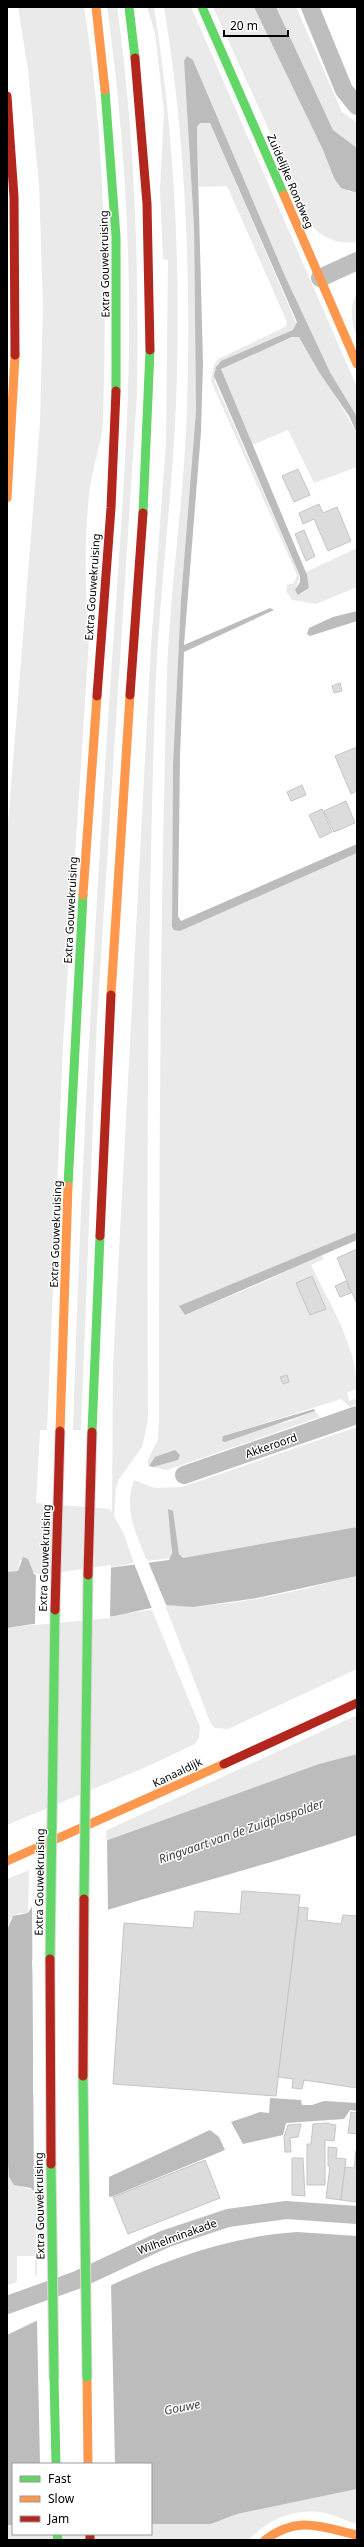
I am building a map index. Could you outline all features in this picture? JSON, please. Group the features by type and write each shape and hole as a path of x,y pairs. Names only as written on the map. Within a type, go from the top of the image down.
{"main road":[{"name":"Extra Gouwekruising","path":"56,2463 50,1961 53,1685 60,1431 82,895 113,470 117,357 114,198 105,84 96,7"},
{"path":"88,2463 82,1961 85,1725 92,1432 112,961 148,398 150,307 147,208 138,81 129,7"},
{"name":"Zuidelijke Rondweg","path":"202,7 357,364"},
{"path":"7,96 15,186 17,286 15,372 7,498"},
{"name":"Kanaaldijk","path":"7,1861 112,1816 357,1703"},
{"path":"265,2540 280,2530 302,2524 325,2526 357,2535"}],"street":[{"path":"310,7 344,90 357,106"},
{"path":"320,278 357,262"},
{"name":"Akkeroord","path":"184,1475 357,1415"},
{"name":"Wilhelminakade","path":"7,2305 78,2280 165,2239 228,2218 286,2210 357,2215"}],"shaded area":[{"path":"18,7 84,7 97,109 101,161 105,265 103,420 101,439 90,486 86,531 89,639 63,1045 47,1430 40,1430 36,1503 110,1509 112,1513 113,1365 151,646 166,442 168,260 163,259 160,189 164,111 155,33 147,7 154,7 167,105 175,205 178,305 176,404 157,665 152,792 148,1061 148,1420 142,1447 119,1479 116,1489 114,1516 123,1532 134,1563 92,1571 40,1577 31,1570 28,1559 20,1560 18,1571 7,1572 7,837 40,423 43,305 39,184 28,70"},
{"path":"107,7 117,7 132,151 136,247 137,393 97,1019 81,1430 73,1430 79,1256 91,996 128,393 129,296 126,200 123,151"},
{"path":"164,7 191,7 357,387 357,417 330,372 285,276 193,60 184,61 194,227 196,411 181,599 173,764 172,927 180,931 357,853 357,1232 180,1307 185,1315 266,1281 321,1254 324,1259 311,1265 341,1325 347,1341 356,1373 357,1389 347,1392 349,1401 357,1398 357,1404 350,1407 341,1399 223,1436 288,1422 315,1411 320,1417 167,1470 153,1467 178,1460 155,1457 149,1466 147,1462 158,1439 159,1421 160,1048 167,674 187,411 188,310 182,158"},
{"path":"213,7 254,7 323,150 334,178 349,192 357,193 357,242 341,242 328,238 316,230 305,218 278,150"},
{"path":"276,7 296,7 342,112 357,123 357,148 333,130"},
{"path":"200,123 210,123 297,325 294,330 218,363 215,371 215,382 300,576 296,587 301,594 309,588 306,572 357,548 357,587 316,604 292,600 286,591 287,585 294,583 297,575 211,381 214,365 218,359 281,329 286,326 287,322 227,186 199,187 197,127"},
{"path":"357,292 357,336 353,325 352,308 354,297"},
{"path":"293,337 299,337 302,340 357,433 357,467 314,483 288,430 252,445 220,372 223,367"},
{"path":"357,1427 357,1527 183,1558 179,1554 172,1510 171,1558 147,1561 135,1531 130,1511 131,1491 134,1480 155,1488 182,1487"},
{"path":"357,1576 357,1669 228,1729 215,1728 211,1724 165,1605 189,1606 238,1602 286,1593"},
{"path":"152,1610 200,1727 199,1738 195,1744 146,1767 7,1825 7,1628"},
{"path":"357,1715 357,1754 319,1764 105,1841 107,1830"},
{"path":"29,1870 28,1913 19,1913 10,1919 7,1930 7,1879"},
{"path":"7,2046 9,2177 22,2187 36,2191 37,2275 35,2276 35,2256 17,2256 17,2282 7,2285"},
{"path":"357,2489 357,2524 329,2514 314,2512 293,2513 283,2516 265,2526 249,2540 7,2540 7,2525 12,2525 12,2535 152,2535 152,2524 211,2524 237,2514"}],"water":[{"path":"254,7 276,7 333,130 357,148 357,193 341,188 334,178 323,150"},
{"path":"187,56 193,60 285,276 330,372 357,417 357,433 349,416 319,372 299,337 292,337 221,369 307,575 309,588 298,595 295,590 300,582 300,576 214,376 216,367 221,361 293,330 297,322 210,123 200,123 197,127 197,135 203,363 201,432 184,645 270,608 274,610 184,652 180,756 178,916 181,921 357,844 357,853 180,931 174,930 172,927 173,764 181,599 196,411 194,227 184,61"},
{"path":"357,611 357,621 310,636 307,634 309,628 333,617"},
{"path":"357,1232 357,1240 185,1315 179,1306"},
{"path":"314,1409 315,1411 225,1442 222,1441 223,1436"},
{"path":"175,1450 180,1455 178,1460 153,1467 149,1466 155,1457"},
{"path":"168,1509 173,1511 179,1554 183,1558 357,1527 357,1576 257,1598 193,1607 165,1605 114,1616 59,1620 7,1628 7,1572 18,1571 23,1557 28,1559 34,1574 40,1577 169,1560 172,1553"},
{"name":"Ringvaart van de Zuidplaspolder","path":"357,1754 357,1835 104,1911 105,1841 319,1764"},
{"path":"33,1905 41,1949 33,1958 32,1962 40,2055 33,2063 33,2092 62,2178 101,2180 210,2130 219,2137 225,2150 111,2197 75,2191 32,2190 31,2188 14,2185 9,2177 8,2163 7,1930 13,1916 28,1913"},
{"path":"270,2098 301,2100 302,2105 312,2105 324,2101 357,2103 357,2111 350,2110 344,2119 286,2123 283,2135 243,2144 231,2122 260,2112 269,2113"},
{"name":"Gouwe","path":"297,2232 357,2236 357,2489 237,2514 211,2524 152,2524 152,2463 12,2463 12,2525 7,2525 7,2335 77,2301 147,2270 183,2256 220,2245 258,2237"}],"pier":[{"path":"147,1559 167,1607 153,1611 133,1561"},
{"path":"111,1565 110,1618 35,1625 36,1573 40,1575"},
{"path":"107,1838 108,1912 104,1913 102,1911 103,1841"},
{"path":"32,1903 36,1904 37,1908 59,1911 66,1916 73,1927 72,1938 67,1945 42,1951 35,1958 35,1985 61,2003 62,2016 61,2047 41,2057 35,2064 35,2093 41,2099 59,2104 62,2108 63,2176 100,2178 109,2175 109,2199 91,2194 34,2193"},
{"path":"111,2283 115,2463 40,2463 37,2320"}],"building":[{"path":"298,469 310,495 294,502 282,476"},
{"path":"319,504 323,513 337,507 351,541 328,551 314,519 303,524 299,513"},
{"path":"304,530 315,556 306,561 295,534"},
{"path":"340,683 342,691 334,693 332,686"},
{"path":"357,747 357,791 351,794 335,756"},
{"path":"302,785 306,795 291,801 287,792"},
{"path":"346,801 355,823 334,832 324,811"},
{"path":"322,809 332,832 320,838 309,815"},
{"path":"357,1249 357,1304 337,1258"},
{"path":"312,1276 326,1309 310,1315 296,1283"},
{"path":"346,1281 351,1293 340,1297 335,1286"},
{"path":"287,1375 289,1382 283,1384 280,1377"},
{"path":"242,1891 300,1895 276,2096 113,2084 124,1923 193,1928 195,1911 240,1914"},
{"path":"299,1907 308,1908 307,1920 341,1924 343,1915 357,1916 357,2088 304,2080 302,2089 292,2088 293,2079 278,2077"},
{"path":"351,2112 357,2113 357,2134 348,2133"},
{"path":"326,2123 336,2125 334,2141 325,2140 325,2185 307,2185 307,2144 311,2144 313,2124"},
{"path":"301,2124 298,2137 290,2138 291,2152 285,2152 284,2137 288,2125"},
{"path":"328,2147 337,2148 336,2158 346,2159 341,2200 326,2198 330,2166 328,2166"},
{"path":"356,2151 357,2202 341,2200 345,2167 354,2168"},
{"path":"292,2158 303,2158 305,2196 292,2195"},
{"path":"205,2160 220,2198 128,2234 113,2197"}],"traffic: fast":[{"path":"129,7 135,58"},
{"path":"202,7 284,195"},
{"path":"105,90 116,237 116,391"},
{"path":"143,513 150,350"},
{"path":"68,1186 83,895"},
{"path":"92,1432 100,1236"},
{"path":"84,1899 88,1575"},
{"path":"50,1959 55,1610"},
{"path":"83,2076 87,2377"},
{"path":"51,2164 54,2378"},
{"path":"54,2378 56,2463"},
{"path":"57,2535 58,2540"}],"traffic: slow":[{"path":"96,7 105,90"},
{"path":"284,195 357,364"},
{"path":"7,498 15,355"},
{"path":"111,995 130,695"},
{"path":"83,895 97,696"},
{"path":"60,1431 68,1186"},
{"path":"7,1861 224,1764"},
{"path":"87,2377 88,2463"},
{"path":"265,2540 277,2532 299,2525 321,2526 357,2535"}],"traffic: jam":[{"path":"135,58 147,204 150,350"},
{"path":"7,96 14,197 15,355"},
{"path":"97,696 111,508 116,391"},
{"path":"130,695 143,513"},
{"path":"100,1236 111,995"},
{"path":"55,1610 60,1431"},
{"path":"88,1575 92,1432"},
{"path":"224,1764 357,1703"},
{"path":"83,2076 84,1899"},
{"path":"50,1959 51,2164"},
{"path":"90,2535 90,2540"}]}
